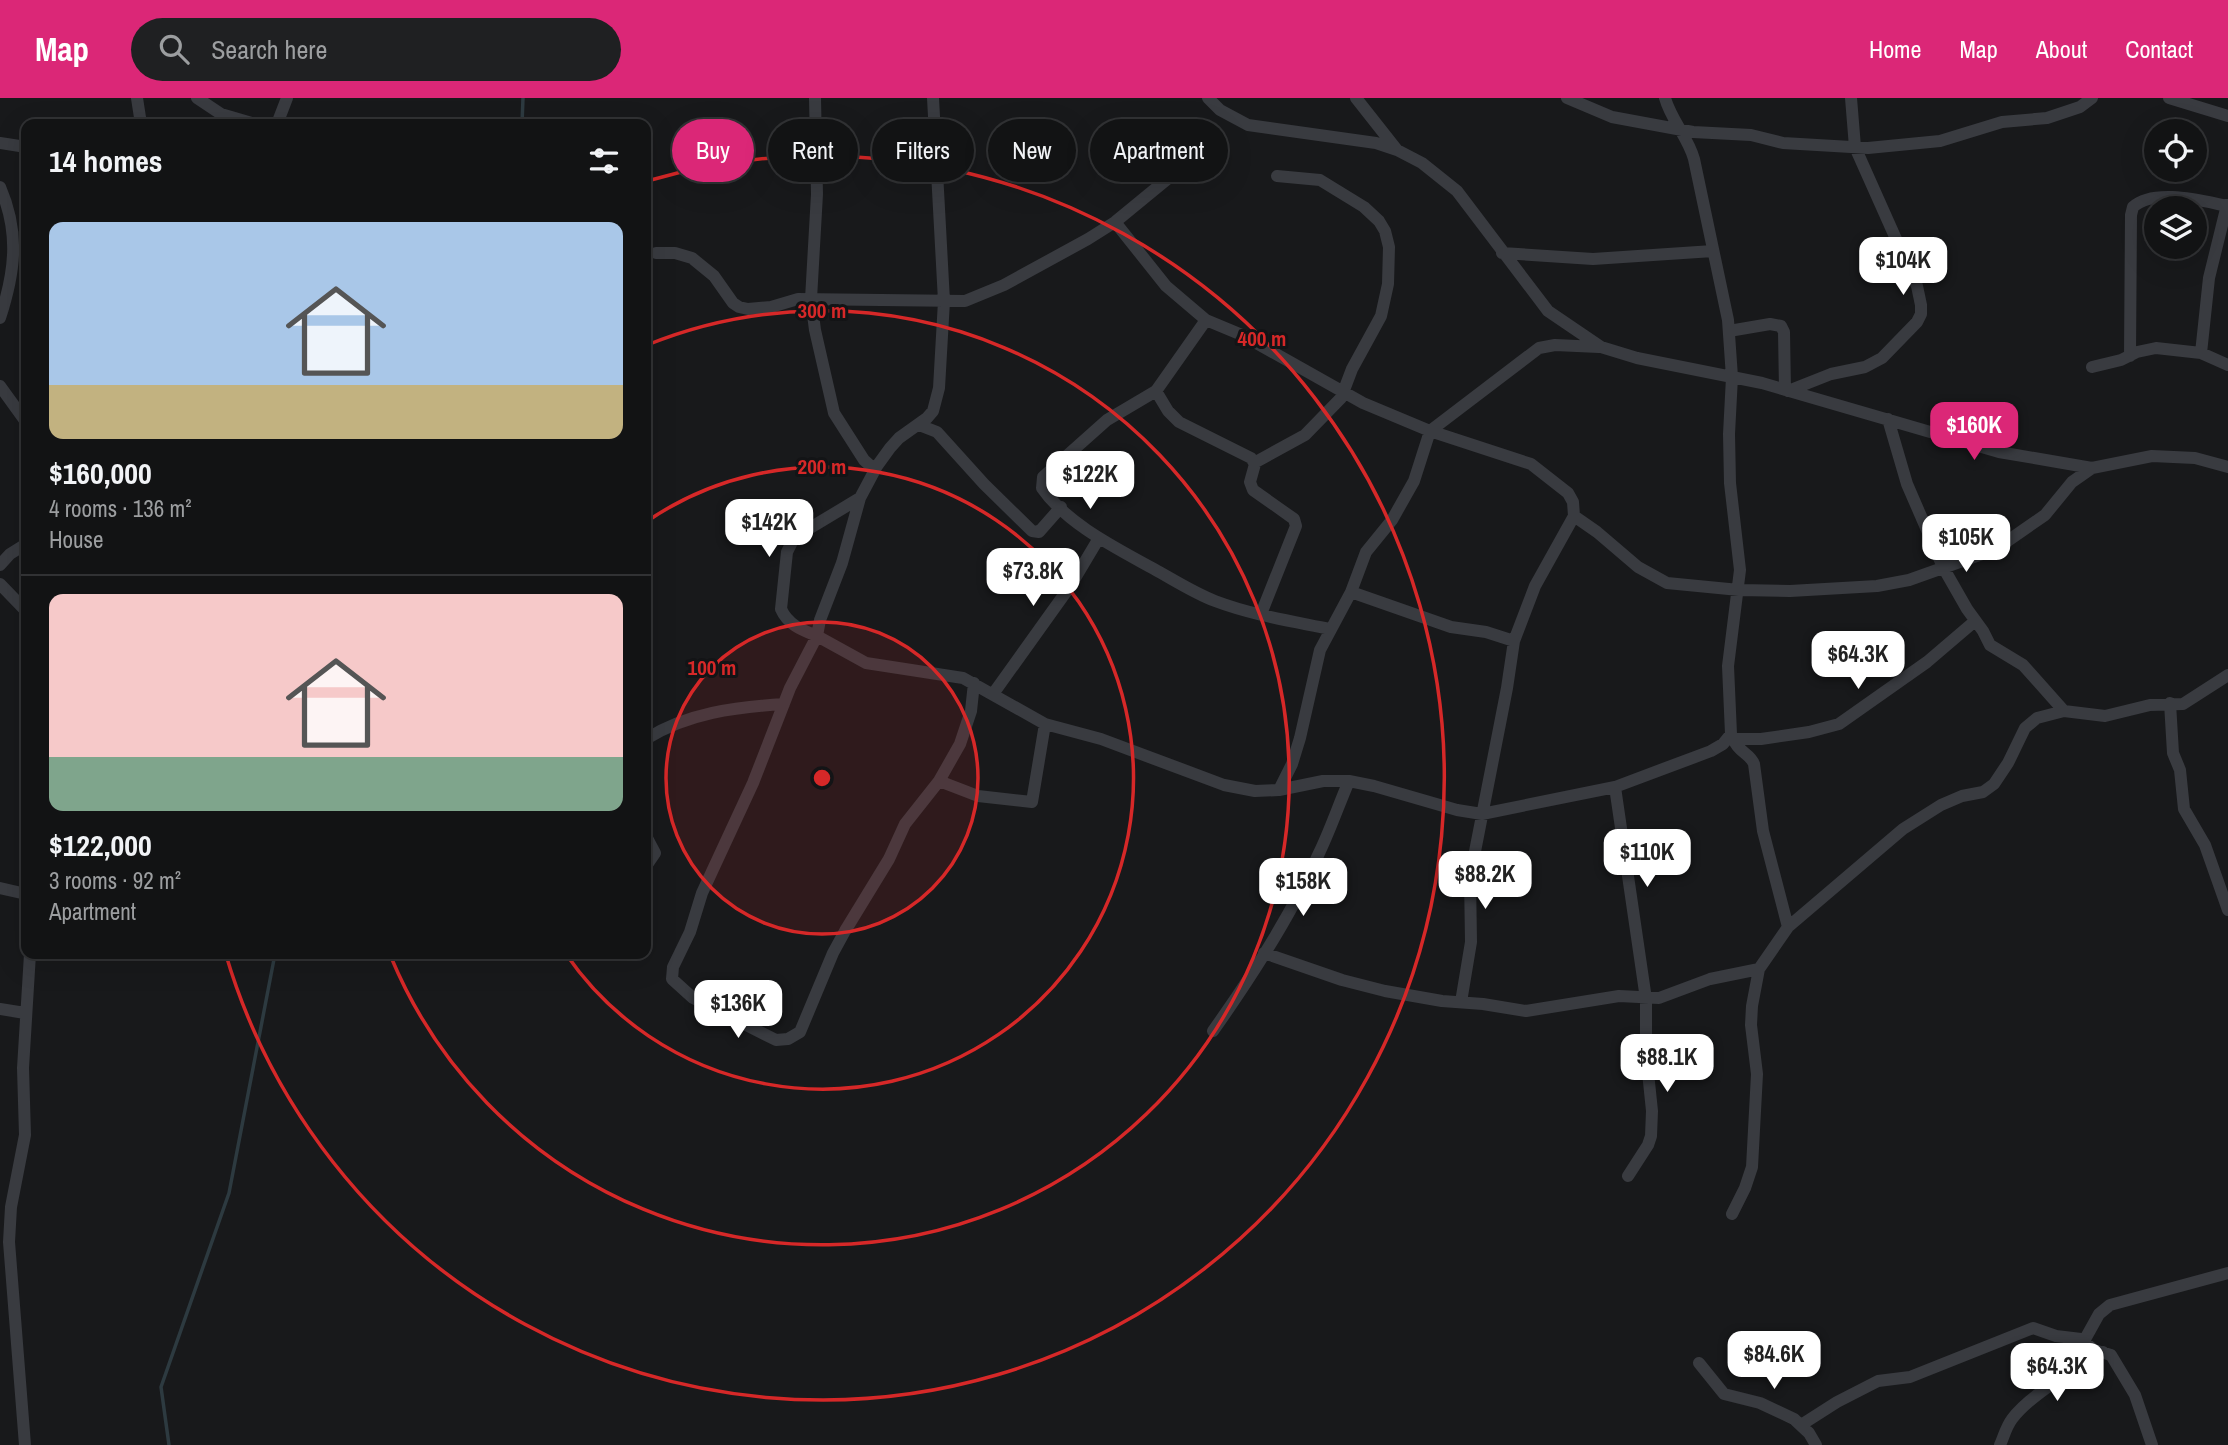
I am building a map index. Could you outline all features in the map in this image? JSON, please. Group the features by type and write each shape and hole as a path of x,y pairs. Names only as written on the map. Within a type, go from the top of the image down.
{"street":[{"path":"137,98 140,119"},
{"path":"197,98 221,114 238,119"},
{"path":"280,119 287,98"},
{"path":"815,98 817,194 811,299 821,363 831,406 860,454 875,470"},
{"path":"933,98 944,301 939,388 933,411 919,425 899,438 875,470 860,498 842,563 820,620 817,636 784,704 753,783 702,893 690,932 671,974 679,987 693,998 776,1040 788,1039 800,1032 845,931 865,902 905,824 939,781 966,729 974,683"},
{"path":"1208,98 1220,110 1248,125 1356,140 1397,150 1422,163 1457,191 1548,311 1601,347"},
{"path":"1356,98 1397,150"},
{"path":"1567,98 1612,117 1713,134 1751,135 1783,142 1878,148 1940,141 1994,123 2053,116 2080,107 2092,98"},
{"path":"1665,98 1671,116 1695,159 1729,331 1732,377 1730,483 1739,559 1739,590 1728,666 1731,740 1737,748 1750,756 1754,764 1763,831 1788,927"},
{"path":"1787,391 1831,374 1874,363 1913,328 1921,314 1922,305 1917,286 1855,147 1851,98"},
{"path":"2169,98 2228,116"},
{"path":"0,143 21,147"},
{"path":"1254,463 1313,429 1345,393 1352,369 1385,304 1388,284 1389,247 1385,231 1364,207 1332,186 1306,177 1278,176"},
{"path":"656,253 686,255 692,258 714,276 739,307 759,309 798,299 965,301 1003,285 1115,222 1164,182"},
{"path":"0,318 14,265 13,239 1,194"},
{"path":"2130,356 2129,287 2133,207 2148,198 2175,198 2227,206 2209,278 2201,353"},
{"path":"1115,222 1166,286 1206,320 1241,335 1345,393 1430,431 1531,464 1571,497 1574,516 1535,586 1514,641 1470,877 1471,942 1461,1002"},
{"path":"1502,253 1593,259 1713,251"},
{"path":"1206,320 1156,391 1107,420 1043,477 1042,488 1099,538 1213,600 1329,629"},
{"path":"1729,331 1770,324 1781,326 1784,332 1787,391"},
{"path":"1279,790 1296,751 1315,662 1329,629 1351,592 1366,552 1392,520 1414,481 1430,431 1539,348 1555,345 1601,347 1637,358 1787,391 1999,452 2092,468 2152,456 2195,458 2228,467"},
{"path":"2092,367 2156,348 2201,353 2228,365"},
{"path":"0,386 21,415"},
{"path":"1156,391 1168,411 1179,422 1251,458 1254,463 1250,484 1253,490 1292,515 1296,526 1261,614"},
{"path":"1888,419 1907,484 1943,567 1975,621 1990,645 2023,665 2064,711"},
{"path":"919,425 937,432 984,484 1035,532 1038,533 1046,526 1061,507"},
{"path":"1574,516 1656,579 1667,583 1739,590 1790,591 1877,586 1909,580 1977,557 2014,539 2045,515 2072,482 2092,468"},
{"path":"860,498 800,534 792,542 787,552 781,609 783,615 795,626 866,663 950,675 974,683 1045,724 1094,736 1224,785 1255,791 1279,790 1308,782 1349,781 1374,786 1408,798 1482,814 1615,787 1711,751 1731,740 1809,732 1839,724 1927,662 1975,621"},
{"path":"993,694 1070,585 1099,538"},
{"path":"0,565 21,547"},
{"path":"0,584 21,606"},
{"path":"1351,592 1451,628 1486,632 1514,641"},
{"path":"1732,1214 1752,1167 1757,1074 1751,1025 1759,970 1788,927 1848,874 1922,816 1941,805 1987,789 2000,776 2030,723 2046,715 2064,711 2105,716 2150,705 2186,702 2228,675"},
{"path":"2170,703 2173,752 2180,770 2184,809 2206,845 2228,910"},
{"path":"651,736 707,714 734,708 784,704"},
{"path":"939,781 978,796 1010,802 1032,802 1045,724"},
{"path":"1213,1031 1264,954 1320,853 1349,781"},
{"path":"1615,787 1646,999 1653,1124 1648,1145 1628,1176"},
{"path":"0,888 21,893"},
{"path":"1264,954 1385,991 1526,1011 1619,996 1659,998 1710,979 1759,970"},
{"path":"25,1445 9,1242 12,1207 25,1135 23,1068 30,959"},
{"path":"0,1009 25,1013"},
{"path":"2084,1341 2099,1314 2110,1306 2228,1273"},
{"path":"1801,1424 1878,1381 1910,1377 2031,1328 2084,1341 2094,1350 2114,1359 2132,1390 2152,1445"},
{"path":"2000,1445 2012,1418 2024,1407 2071,1371 2102,1352"},
{"path":"1699,1363 1724,1394 1760,1403 1801,1424 1816,1445"}],"waterway":[{"path":"522,119 523,98"},
{"path":"169,1445 161,1387 229,1193 274,959"}]}
